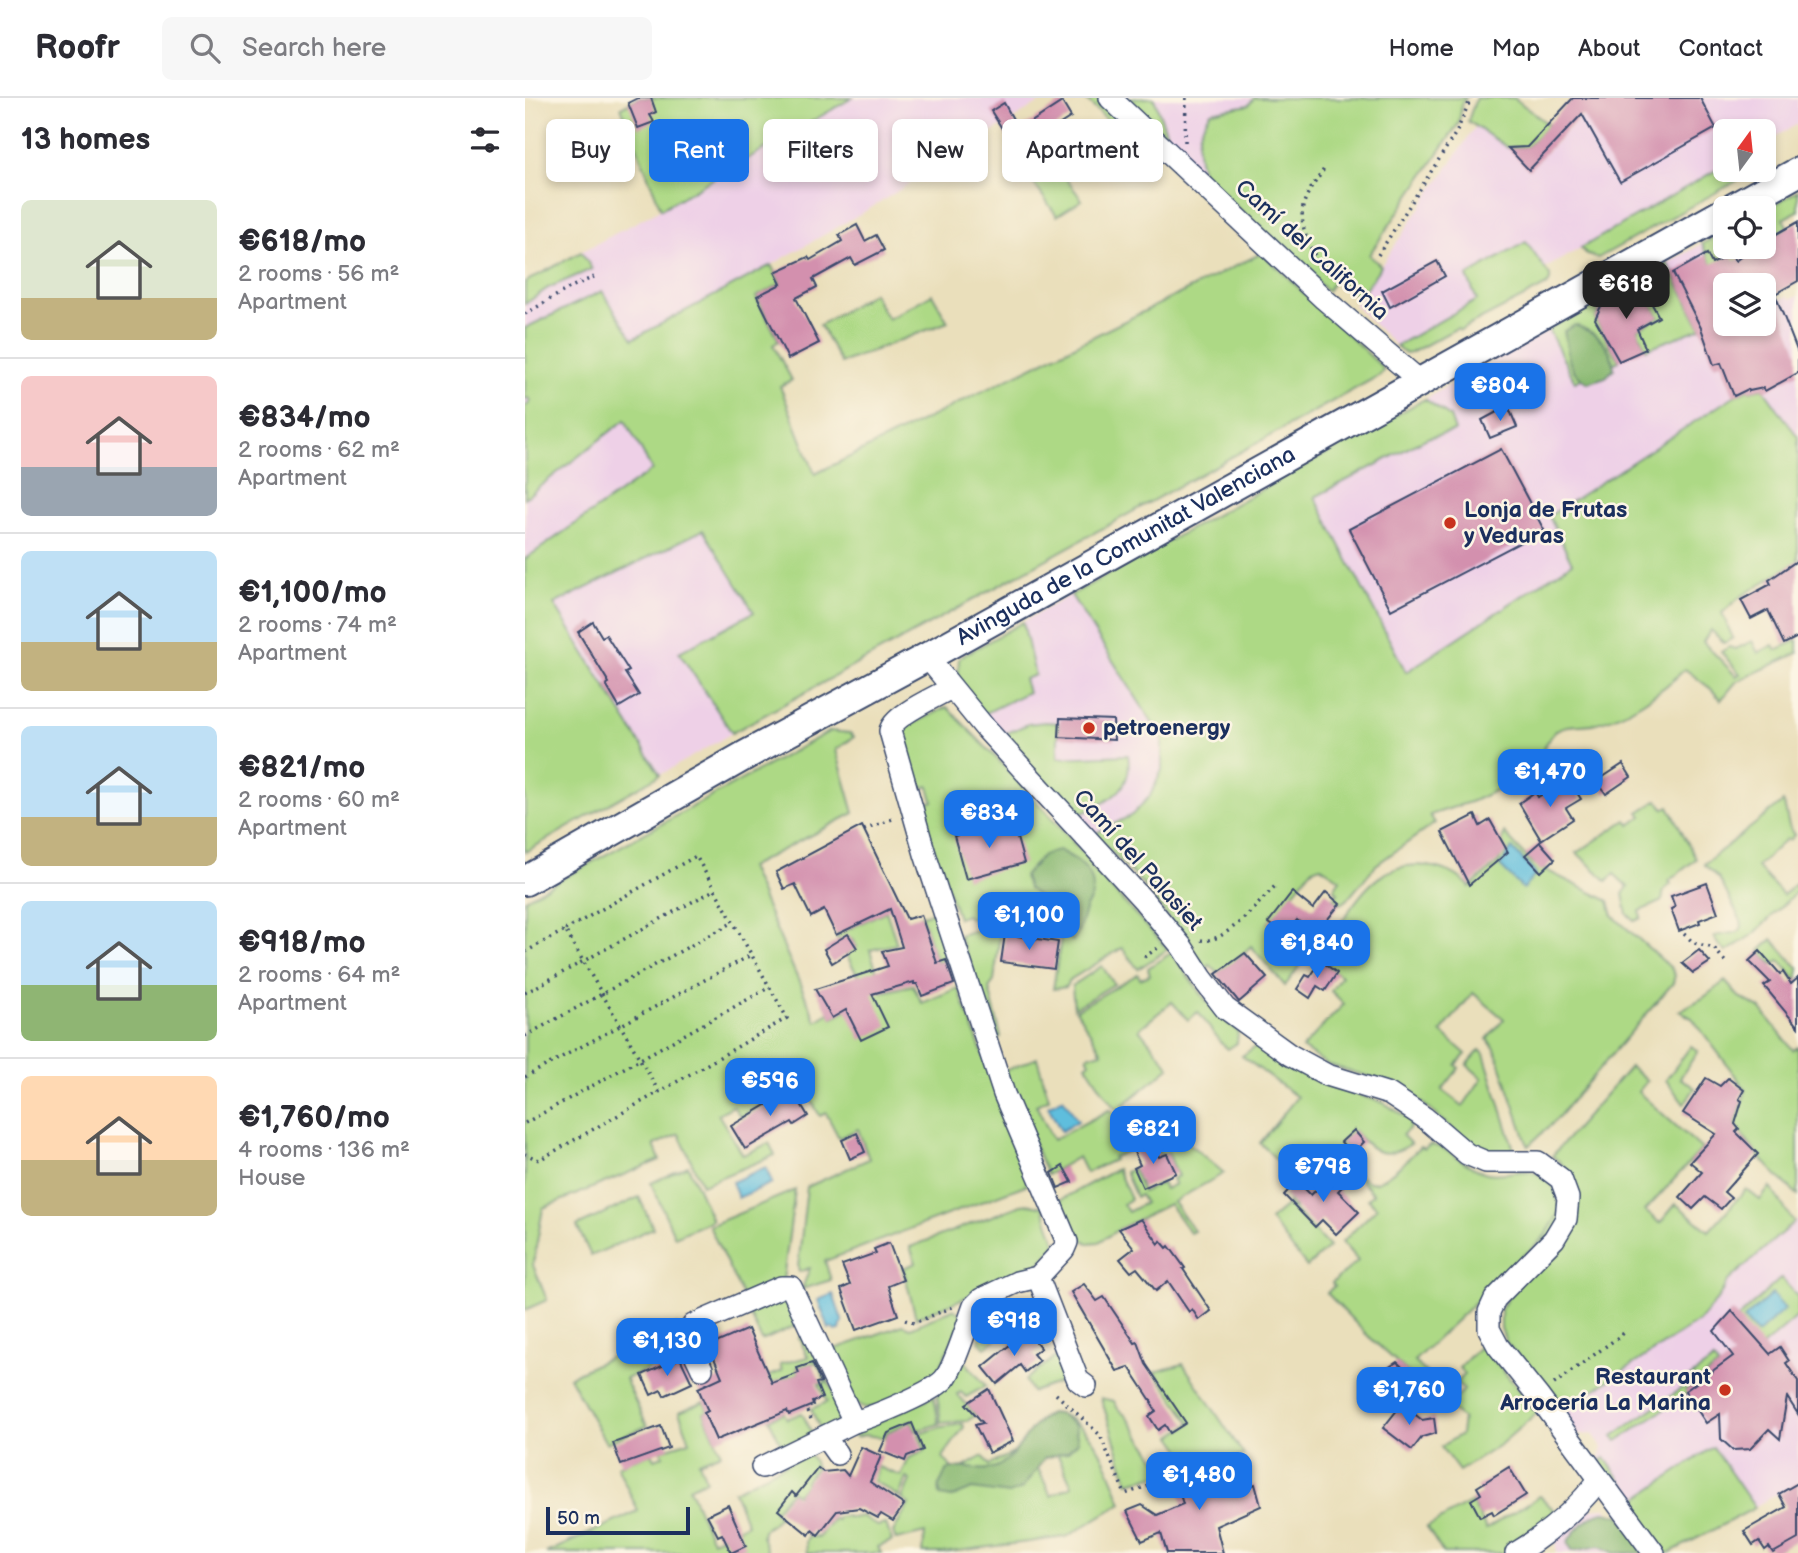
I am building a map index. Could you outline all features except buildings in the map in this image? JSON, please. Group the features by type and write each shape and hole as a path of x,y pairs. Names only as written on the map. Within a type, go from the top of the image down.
{"main road":[{"path":"1755,196 1798,172"},
{"name":"Avinguda de la Comunitat Valenciana","path":"525,881 746,755 1713,219"}],"lane":[{"name":"Camí del California","path":"1109,98 1324,299 1420,382"},
{"name":"Camí del Palasiet","path":"927,657 951,688 1172,934 1225,1008 1290,1055 1327,1075 1389,1094 1425,1118 1467,1154 1486,1162 1538,1162 1561,1179 1568,1198 1566,1219 1553,1239 1495,1299 1489,1312 1489,1329 1498,1346 1538,1395 1654,1553"},
{"path":"762,1467 831,1445 854,1422 867,1419 936,1386 946,1377 974,1307 981,1299 1017,1282 1038,1277 1064,1250 1067,1242 1004,1094 925,854 890,732 891,725 899,718 951,688"},
{"path":"1038,1277 1078,1380 1086,1386"},
{"path":"702,1369 689,1337 689,1331 694,1325 781,1287 790,1287 854,1422"},
{"path":"1516,1553 1556,1527 1579,1506 1599,1480"}],"path":[{"path":"1185,169 1186,98"},
{"path":"1378,255 1457,131 1471,98"},
{"path":"1324,169 1304,201 1302,222 1313,254 1325,274"},
{"path":"525,314 594,277"},
{"path":"864,830 898,817"},
{"path":"525,951 696,856 787,1018 539,1160 525,1154"},
{"path":"1172,934 1207,942 1233,929 1277,884"},
{"path":"525,993 715,890"},
{"path":"525,1036 733,922"},
{"path":"565,930 659,1092"},
{"path":"1684,934 1694,943 1714,948 1727,964"},
{"path":"525,1077 752,955"},
{"path":"525,1123 770,987"},
{"path":"905,1320 914,1322 951,1306 974,1307"},
{"path":"1538,1395 1624,1333"},
{"path":"1056,1394 1100,1435 1125,1494 1177,1476"}],"shaded area":[{"path":"852,98 1047,98 1013,119 1002,119 1002,126 988,135 988,119 892,119 892,182 912,182 747,279 632,340 625,419 652,470 525,559 525,282 707,182 749,182 749,158 763,150 763,182 878,182 878,119 816,119"},
{"path":"1117,98 1274,98 1203,176 1163,140 1163,119 1140,119"},
{"path":"1599,98 1798,98 1798,124 1776,136 1776,119 1713,119 1713,172 1480,306 1477,300 1396,346 1354,305 1476,126 1508,148 1529,170"},
{"path":"1702,244 1716,273 1713,273 1713,336 1776,336 1776,300 1798,296 1798,437 1763,388 1550,516 1572,562 1405,673 1315,497 1427,438 1455,431 1437,408 1425,399"},
{"path":"703,530 754,612 680,651 732,733 660,775 554,604"},
{"path":"1139,557 1297,793 1142,883 1000,736 957,671 959,658"},
{"path":"1798,1219 1798,1483 1669,1553 1599,1463 1602,1447 1593,1434 1578,1435 1562,1411 1699,1321 1717,1300 1728,1281"},
{"path":"1606,1508 1617,1526 1643,1553 1556,1553 1556,1535 1590,1509"}],"green space":[{"path":"638,98 852,98 816,119 763,119 763,150 749,158 749,119 649,119 649,178 635,143 635,119 626,119 621,107"},
{"path":"1084,98 1099,98 1121,119 1106,119"},
{"path":"1117,98 1154,98 1161,119 1142,119"},
{"path":"1254,98 1466,98 1462,104 1459,123 1369,255 1381,266 1359,298 1336,278 1327,291 1203,176 1198,142 1202,127 1211,112 1249,105"},
{"path":"1476,98 1514,98 1549,125 1527,147 1508,148 1468,121"},
{"path":"1163,123 1170,143 1163,137"},
{"path":"1713,172 1713,182 1735,182 1598,258 1588,255 1581,248"},
{"path":"650,182 707,182 661,209"},
{"path":"1033,182 1068,182 1082,200 1057,216"},
{"path":"1798,191 1798,211 1783,219 1788,228 1776,234 1776,204"},
{"path":"1713,238 1713,259 1745,259 1739,273 1716,273 1702,244"},
{"path":"1526,242 1550,276 1547,285 1411,353 1406,354 1396,346 1477,300 1467,276"},
{"path":"581,252 592,269 548,288 525,304 525,282"},
{"path":"1262,253 1382,367 1380,375 732,733 679,652 754,612 703,530 554,604 660,775 525,852 525,559 652,470 625,420 525,498 525,407 531,401 525,399 525,328 602,291 633,339 771,265 781,284 756,297 779,341 773,345 792,380 780,386 815,474"},
{"path":"1667,263 1701,328 1646,349 1637,329 1659,317 1639,282 1602,304 1595,319 1619,361 1575,382 1548,329"},
{"path":"873,293 888,319 932,294 948,322 841,363 820,325"},
{"path":"1575,325 1597,336 1607,347 1614,369 1606,377 1588,383 1571,367 1564,331"},
{"path":"1763,388 1798,437 1798,561 1740,597 1722,613 1733,638 1724,643 1711,630 1703,642 1736,676 1740,674 1721,652 1729,647 1736,649 1752,641 1758,653 1773,645 1776,650 1798,640 1798,653 1737,681 1721,700 1685,669 1666,686 1630,710 1604,721 1559,728 1550,737 1539,759 1562,776 1535,792 1525,776 1473,801 1430,815 1435,823 1376,865 1347,900 1340,904 1334,899 1338,893 1334,889 1340,879 1320,866 1312,869 1269,923 1309,953 1285,986 1251,946 1218,973 1210,965 1206,968 1142,883 1094,834 1132,815 1150,796 1162,770 1162,738 1071,595 1425,399 1450,417 1455,431 1427,438 1315,497 1406,672 1572,563 1549,516 1734,396 1748,389 1750,391"},
{"path":"1023,622 1035,675 1024,679 1028,692 982,715 958,681 959,658"},
{"path":"947,707 1005,767 1091,862 1091,867 1168,949 1138,969 1122,948 1068,981 1066,987 1053,989 1061,939 1007,930 1004,921 1010,919 1009,915 1027,907 1025,900 969,918 967,915 958,918 919,806 933,801 929,786 914,790 901,749 902,733 906,727"},
{"path":"1058,723 1058,758 1128,755 1127,778 1116,794 1077,816 1000,736 1028,724"},
{"path":"830,731 850,733 854,737 836,750 854,813 749,867 816,1021 829,1013 833,1018 869,996 846,954 857,947 851,938 840,944 836,935 886,911 897,944 870,950 883,992 913,985 922,1003 958,988 1031,1183 825,1261 831,1280 802,1289 810,1268 799,1272 798,1267 807,1187 869,1159 858,1129 839,1138 826,1113 820,1116 799,1079 794,1082 787,1067 767,1085 771,1093 761,1097 764,1103 741,1117 733,1106 718,1114 743,1155 769,1143 775,1155 702,1185 679,1134 654,1145 660,1160 543,1208 533,1265 547,1300 525,1310 525,899"},
{"path":"1658,800 1663,809 1669,806 1696,859 1669,881 1671,884 1664,890 1662,901 1640,911 1641,918 1635,921 1627,914 1623,894 1628,887 1614,874 1607,881 1577,853 1626,820 1630,825 1642,816 1639,812"},
{"path":"1783,802 1794,835 1789,841 1786,839 1757,867 1783,895 1798,882 1798,890 1755,933 1726,952 1714,936 1738,932 1742,927 1741,921 1719,878 1704,864"},
{"path":"1504,833 1533,864 1609,901 1613,916 1671,968 1675,975 1673,983 1554,1122 1528,1146 1495,1049 1487,1039 1504,1019 1473,993 1441,1032 1466,1054 1456,1065 1459,1068 1442,1090 1463,1106 1482,1078 1467,1065 1480,1050 1484,1054 1514,1150 1504,1152 1486,1151 1463,1138 1419,1100 1392,1083 1328,1065 1302,1048 1344,1004 1331,991 1341,976 1328,967 1340,946 1330,938 1371,884 1397,868 1414,865 1448,871 1470,887 1499,862"},
{"path":"1058,850 1084,867 1093,887 1073,941 1054,925 1045,902 1028,888 1024,876 1043,855"},
{"path":"935,912 949,959 937,963 921,915"},
{"path":"980,929 1000,934 994,981 989,988 1001,1037 994,1040 959,935"},
{"path":"1772,939 1798,968 1798,982 1780,961 1773,964 1760,951"},
{"path":"1171,953 1212,1008 1238,1032 1237,1043 1228,1049 1198,1012 1188,1020 1172,1002 1139,1029 1170,1067 1122,1106 1125,1110 1122,1112 1113,1106 1086,1065 1090,1062 1087,1056 1102,1052 1076,1010 1138,974 1140,979 1150,975 1148,968"},
{"path":"1102,966 1114,984 1074,1008 1072,986"},
{"path":"1725,981 1739,997 1760,1008 1793,1050 1798,1047 1798,1195 1764,1162 1735,1124 1746,1090 1692,1018 1679,1011 1703,998"},
{"path":"1256,1046 1304,1075 1329,1086 1384,1103 1412,1121 1409,1129 1402,1135 1411,1144 1393,1152 1373,1149 1354,1131 1341,1142 1358,1159 1352,1167 1369,1182 1381,1180 1420,1147 1424,1149 1430,1145 1444,1149 1471,1167 1487,1173 1533,1172 1546,1178 1554,1188 1559,1201 1558,1215 1547,1233 1414,1361 1438,1384 1438,1391 1434,1396 1365,1333 1327,1293 1334,1286 1332,1283 1358,1261 1342,1242 1377,1208 1368,1199 1373,1194 1350,1168 1344,1167 1334,1177 1330,1174 1294,1208 1287,1202 1302,1186 1260,1143 1297,1097 1242,1056"},
{"path":"1691,1046 1698,1051 1680,1078 1695,1088 1684,1104 1666,1080"},
{"path":"1037,1058 1049,1099 1036,1105 1053,1140 1109,1110 1118,1116 1127,1113 1135,1123 1152,1113 1224,1173 1173,1202 1194,1231 1190,1233 1169,1204 1099,1242 1088,1243 1070,1231 1058,1201 1117,1169 1131,1199 1123,1204 1128,1212 1145,1203 1140,1195 1136,1197 1125,1172 1133,1169 1143,1192 1162,1183 1165,1189 1175,1184 1172,1179 1178,1176 1168,1152 1160,1155 1153,1141 1113,1157 1114,1160 1086,1173 1078,1157 1047,1175 1004,1071"},
{"path":"1630,1067 1647,1081 1638,1092 1702,1149 1645,1211 1660,1223 1676,1204 1709,1231 1746,1189 1760,1200 1770,1187 1794,1222 1728,1281 1717,1300 1699,1321 1562,1411 1506,1342 1501,1328 1501,1309 1574,1188 1561,1163 1552,1156"},
{"path":"688,1166 712,1220 675,1237 651,1183"},
{"path":"795,1190 783,1280 743,1297 709,1226"},
{"path":"639,1197 653,1228 591,1256 577,1226"},
{"path":"1289,1204 1329,1247 1307,1267 1270,1220"},
{"path":"1021,1205 1043,1207 1056,1244 1035,1269 916,1318 903,1268 916,1263 910,1247"},
{"path":"1781,1278 1798,1297 1798,1316 1750,1357 1738,1318"},
{"path":"784,1295 801,1323 762,1341 747,1309"},
{"path":"953,1309 964,1316 935,1378 874,1407 863,1408 854,1402 829,1351 903,1325 911,1328"},
{"path":"999,1310 1012,1327 985,1348 979,1341 990,1316"},
{"path":"677,1325 683,1343 676,1357 625,1379 647,1426 606,1443 569,1377"},
{"path":"806,1335 845,1416 822,1433 811,1409 827,1402 819,1384 826,1382 817,1362 797,1368 799,1372 809,1370 757,1389 753,1382 782,1371 780,1364 808,1357 799,1338"},
{"path":"1481,1345 1538,1412 1501,1444 1459,1471 1441,1447 1461,1434 1463,1419 1444,1404 1451,1403 1464,1390 1457,1383 1465,1374 1459,1368"},
{"path":"1062,1352 1069,1379 1032,1392 1025,1380"},
{"path":"962,1358 986,1386 966,1397 961,1392 957,1394 976,1415 967,1421 941,1423 937,1395"},
{"path":"1714,1360 1718,1366 1685,1390 1687,1394 1617,1441 1613,1436 1682,1388 1680,1384"},
{"path":"1183,1364 1244,1455 1128,1482 1101,1398 1114,1401 1163,1469 1184,1453 1172,1436 1191,1423 1155,1372"},
{"path":"934,1396 939,1424 916,1431 911,1421 887,1432 884,1438 865,1435 856,1437 854,1433"},
{"path":"704,1402 708,1411 704,1413 721,1453 699,1462 706,1480 689,1488 712,1541 747,1524 734,1491 803,1455 809,1455 813,1459 816,1468 805,1481 807,1483 797,1494 791,1491 774,1511 779,1516 763,1530 762,1536 768,1553 546,1553 638,1511 617,1466 652,1453 655,1459 663,1456 661,1450 690,1441 679,1412"},
{"path":"784,1413 787,1419 802,1413 814,1437 784,1450 769,1419"},
{"path":"1050,1413 1059,1414 1075,1425 1078,1442 1067,1452 1045,1458 1022,1489 1009,1494 972,1489 951,1498 940,1496 939,1485 947,1470 961,1467 987,1469 1000,1465 1014,1453 1036,1424"},
{"path":"1064,1416 1076,1423 1094,1442 1107,1465 1122,1503 1066,1537 943,1553 923,1553 925,1533 896,1540 893,1532 909,1504 902,1499 910,1480 906,1478 899,1497 874,1481 878,1467 901,1476 909,1458 925,1451 919,1434 963,1424 964,1427 943,1457 955,1472 983,1456 989,1465 1035,1442 1034,1460 1051,1496 1072,1486 1056,1451 1036,1428"},
{"path":"1713,1447 1755,1508 1669,1553 1663,1553 1599,1463 1605,1458 1635,1500"},
{"path":"1540,1496 1560,1516 1507,1553 1443,1553 1427,1527 1472,1502 1486,1529"},
{"path":"1605,1512 1621,1516 1647,1553 1614,1553 1600,1546 1573,1551 1567,1543 1574,1533 1583,1523"},
{"path":"862,1516 877,1526 886,1524 892,1541 878,1547 881,1553 807,1553 808,1537 819,1537 833,1519"}],"water":[{"path":"1512,848 1536,874 1523,889 1500,866"},
{"path":"1063,1098 1078,1121 1061,1131 1048,1106"},
{"path":"766,1167 772,1183 738,1198 732,1182"},
{"path":"833,1294 843,1323 840,1330 835,1331 829,1329 818,1300"},
{"path":"1772,1294 1785,1309 1757,1334 1744,1319"}],"place":[{"name":"Lonja de Frutas y Veduras","path":"1450,523"},
{"name":"petroenergy","path":"1089,728"},
{"name":"Restaurant Arrocería La Marina","path":"1725,1390"}]}
